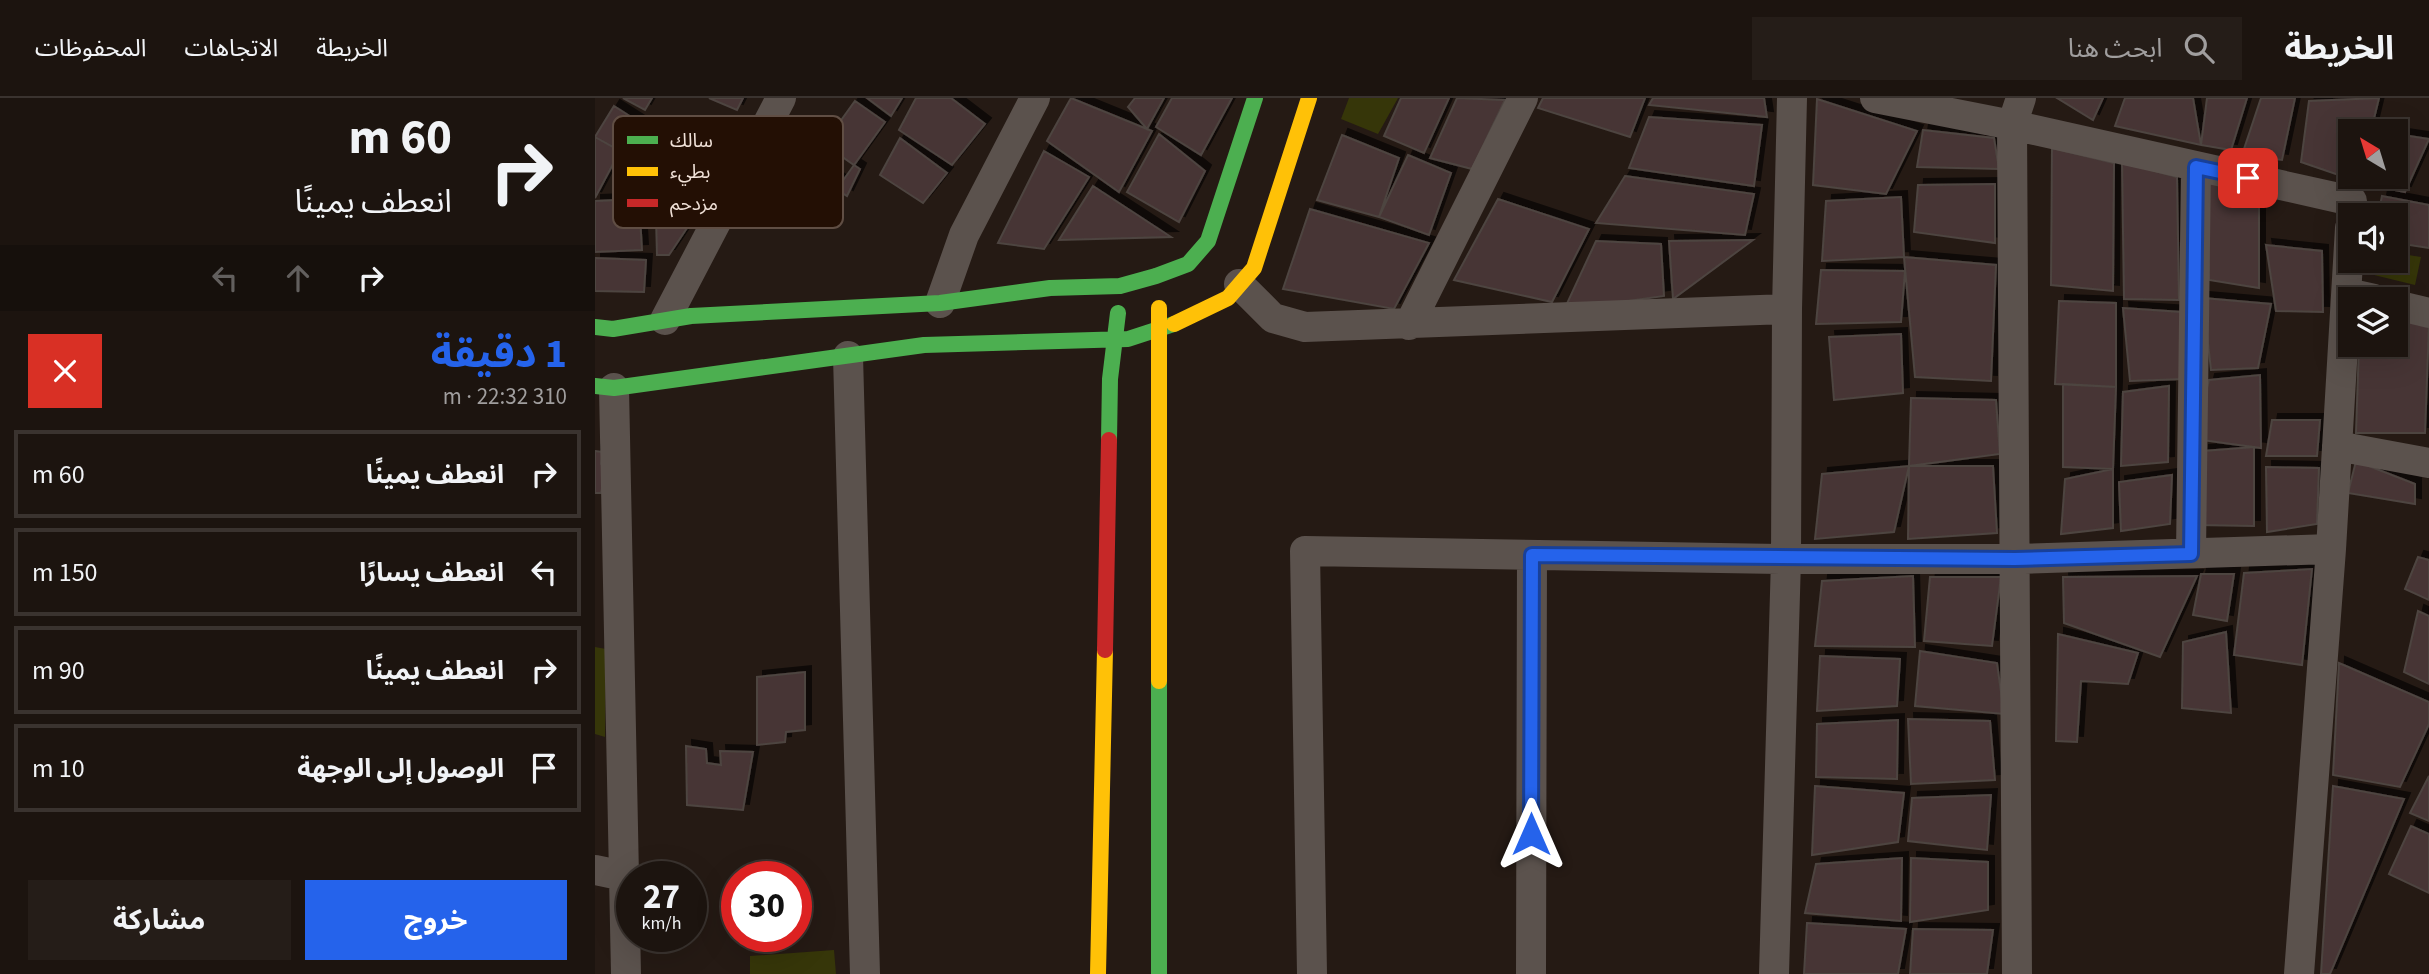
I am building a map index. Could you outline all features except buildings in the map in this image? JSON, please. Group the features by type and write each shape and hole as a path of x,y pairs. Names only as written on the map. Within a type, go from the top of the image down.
{"street":[{"path":"772,116 781,98"},
{"path":"940,303 964,235 1035,98"},
{"path":"595,327 613,329 665,320 940,303 1050,288 1120,286 1156,276 1188,264 1207,242 1255,98"},
{"path":"623,861 606,637 605,387 924,345 1114,339 1161,330 1228,298 1254,268 1309,98"},
{"path":"1409,325 1523,98"},
{"path":"1774,974 1786,559 1787,309 1792,98"},
{"path":"1875,98 2016,111 2196,167 2352,203"},
{"path":"2016,111 2017,974"},
{"path":"2191,554 2196,167"},
{"path":"665,320 713,228"},
{"path":"1156,276 1161,330 1159,974"},
{"path":"1239,284 1251,300 1273,317 1305,327 1787,309"},
{"path":"1098,974 1110,380 1120,286"},
{"path":"2408,307 2429,313"},
{"path":"848,356 865,974"},
{"path":"2299,974 2337,446 2351,357"},
{"path":"2337,446 2429,463"},
{"path":"1312,974 1305,551 1786,559 2015,559 2331,550"},
{"path":"1531,974 1532,555"},
{"path":"595,870 616,874"},
{"path":"626,952 626,974"}],"shaded area":[{"path":"1349,98 1398,98 1378,134 1341,119"},
{"path":"2408,255 2421,257 2415,285 2370,274 2408,273"},
{"path":"595,647 606,649 605,737 595,734"},
{"path":"834,950 836,974 750,974 750,956"}],"traffic: fast":[{"path":"595,327 613,329 691,316 940,303 1050,288 1120,286 1156,276 1188,264 1208,241 1255,98"},
{"path":"1109,440 1110,379 1118,313"},
{"path":"595,386 614,388 924,345 1128,339 1174,324"},
{"path":"1159,681 1159,974"}],"traffic: slow":[{"path":"1174,324 1228,298 1254,268 1309,98"},
{"path":"1159,308 1159,681"},
{"path":"1098,974 1105,650"}],"traffic: jam":[{"path":"1105,650 1109,440"}],"route":[{"path":"1531,834 1532,555 2015,559 2191,554 2196,167 2248,178"}]}
